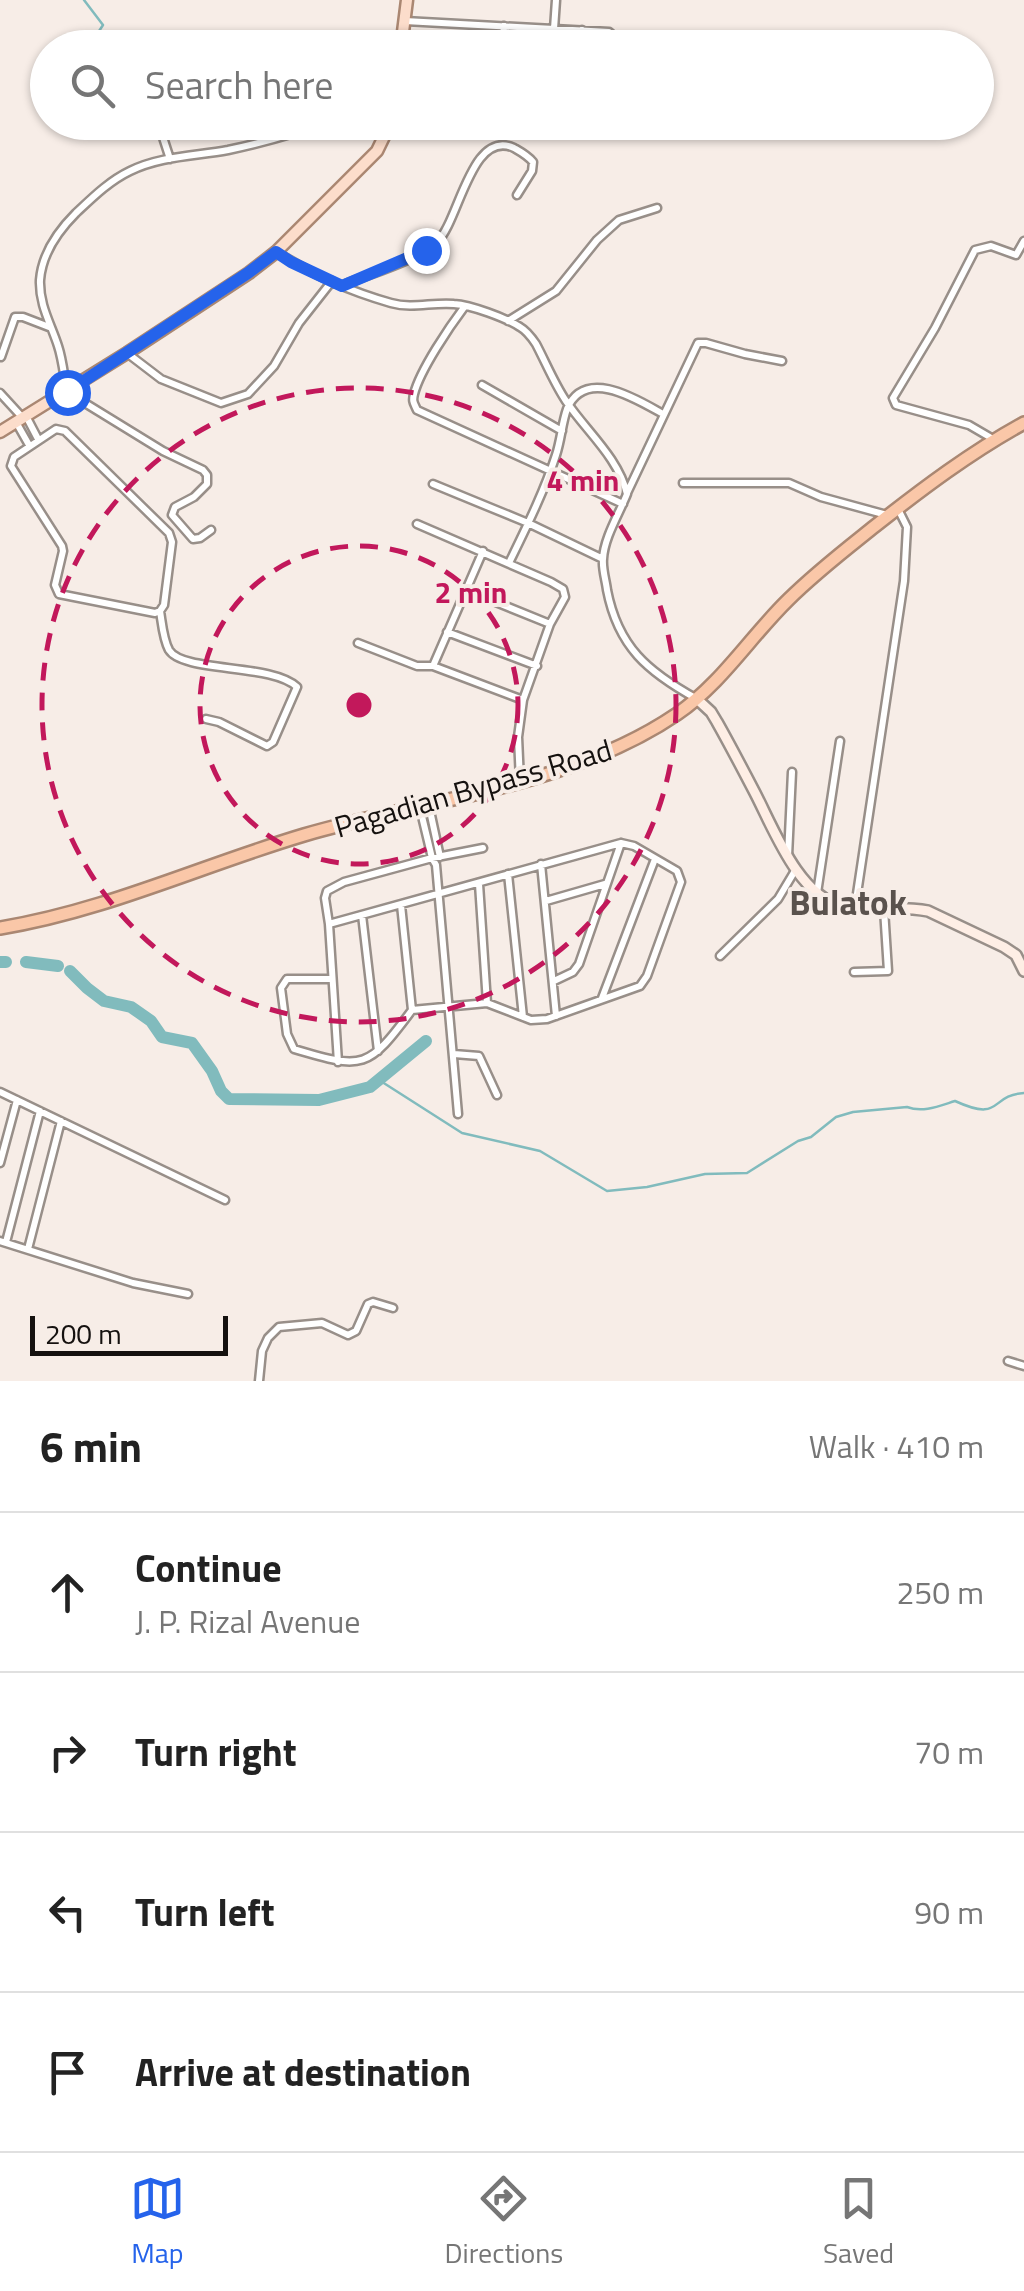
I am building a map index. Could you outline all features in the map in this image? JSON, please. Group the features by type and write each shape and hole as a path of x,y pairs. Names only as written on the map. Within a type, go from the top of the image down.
{"highway":[{"name":"Pagadian Bypass Road","path":"0,928 66,914 266,846 520,781 608,752 697,699 820,569 893,512 1024,422"}],"main road":[{"path":"404,30 407,0"},
{"path":"0,432 127,353 276,252 384,140"}],"street":[{"path":"554,29 556,0"},
{"path":"405,21 582,30"},
{"path":"504,26 504,30"},
{"path":"164,140 170,158"},
{"path":"211,530 193,539 172,514 175,507 207,484 207,475 202,470 67,392 61,355 40,292 40,278 48,252 63,227 121,175 170,158 268,140"},
{"path":"342,286 434,245 450,224 480,158 498,144 510,146 533,162 518,195"},
{"path":"507,322 556,290 619,220 657,208"},
{"path":"993,440 969,425 893,401 974,250 991,246 1016,255 1024,241"},
{"path":"276,252 342,286 405,306 465,306 521,328 536,344 568,405 618,471 627,494"},
{"path":"127,353 162,379 221,403 248,394 274,366 299,324 332,281"},
{"path":"465,306 421,378 413,396 416,410 623,504"},
{"path":"1,357 15,317 49,327"},
{"path":"782,361 698,343 627,494 603,558 610,606 619,630 652,671 711,712 788,856 816,892 830,902 855,908 928,911 1020,953 1024,971"},
{"path":"482,385 562,431"},
{"path":"509,563 556,457 568,405 580,393 602,388 629,395 663,414"},
{"path":"0,393 38,439"},
{"path":"21,419 29,445"},
{"path":"160,611 59,594 55,585 62,546 10,466 14,457 56,429 65,431 168,533 172,542 160,611 168,648 174,656 287,679 296,687 273,742 267,746 206,719"},
{"path":"683,483 789,483 821,497 893,512 907,527 904,581 855,908"},
{"path":"433,484 603,558"},
{"path":"417,524 563,589 564,597 550,624 523,700 518,736 520,781"},
{"path":"433,666 483,551"},
{"path":"466,590 550,624"},
{"path":"448,632 536,666"},
{"path":"358,643 523,700"},
{"path":"816,892 840,742"},
{"path":"788,856 792,772"},
{"path":"424,806 436,860 458,1114"},
{"path":"329,924 621,843 634,846 676,872 681,882 644,982 556,1016 538,1020 487,1003 412,1010 378,1052 356,1061 338,1062 294,1049 287,1034 281,988 283,982 293,978 332,979"},
{"path":"554,981 572,972 578,964 621,843"},
{"path":"338,1062 327,891 483,848"},
{"path":"602,1000 655,859"},
{"path":"541,864 556,1016"},
{"path":"720,956 778,899 796,868"},
{"path":"508,874 523,1016"},
{"path":"546,901 606,883"},
{"path":"479,884 487,1003"},
{"path":"401,905 412,1010"},
{"path":"854,972 888,971 884,909"},
{"path":"362,914 378,1052"},
{"path":"454,1054 479,1056 497,1095"},
{"path":"0,1092 225,1200"},
{"path":"0,1164 16,1100"},
{"path":"40,1111 3,1242 133,1283 188,1294"},
{"path":"28,1248 60,1121"},
{"path":"259,1381 262,1351 279,1327 322,1323 348,1335 356,1331 368,1304 393,1308"},
{"path":"1008,1361 1024,1366"}],"waterway":[{"path":"84,0 103,25 100,30"},
{"path":"0,962 6,962"},
{"path":"26,962 58,966"},
{"path":"70,971 104,1001 131,1007 151,1021 162,1037 192,1043 229,1099 319,1100 370,1087 426,1041"},
{"path":"379,1080 462,1133 540,1151 607,1191 705,1174 747,1173 811,1137 836,1117 853,1112 925,1109 955,1101 989,1109 1005,1098 1024,1093"}],"district":[{"name":"Bulatok","path":"848,902"}],"route":[{"path":"67,392 276,252 342,286 426,250"}]}
